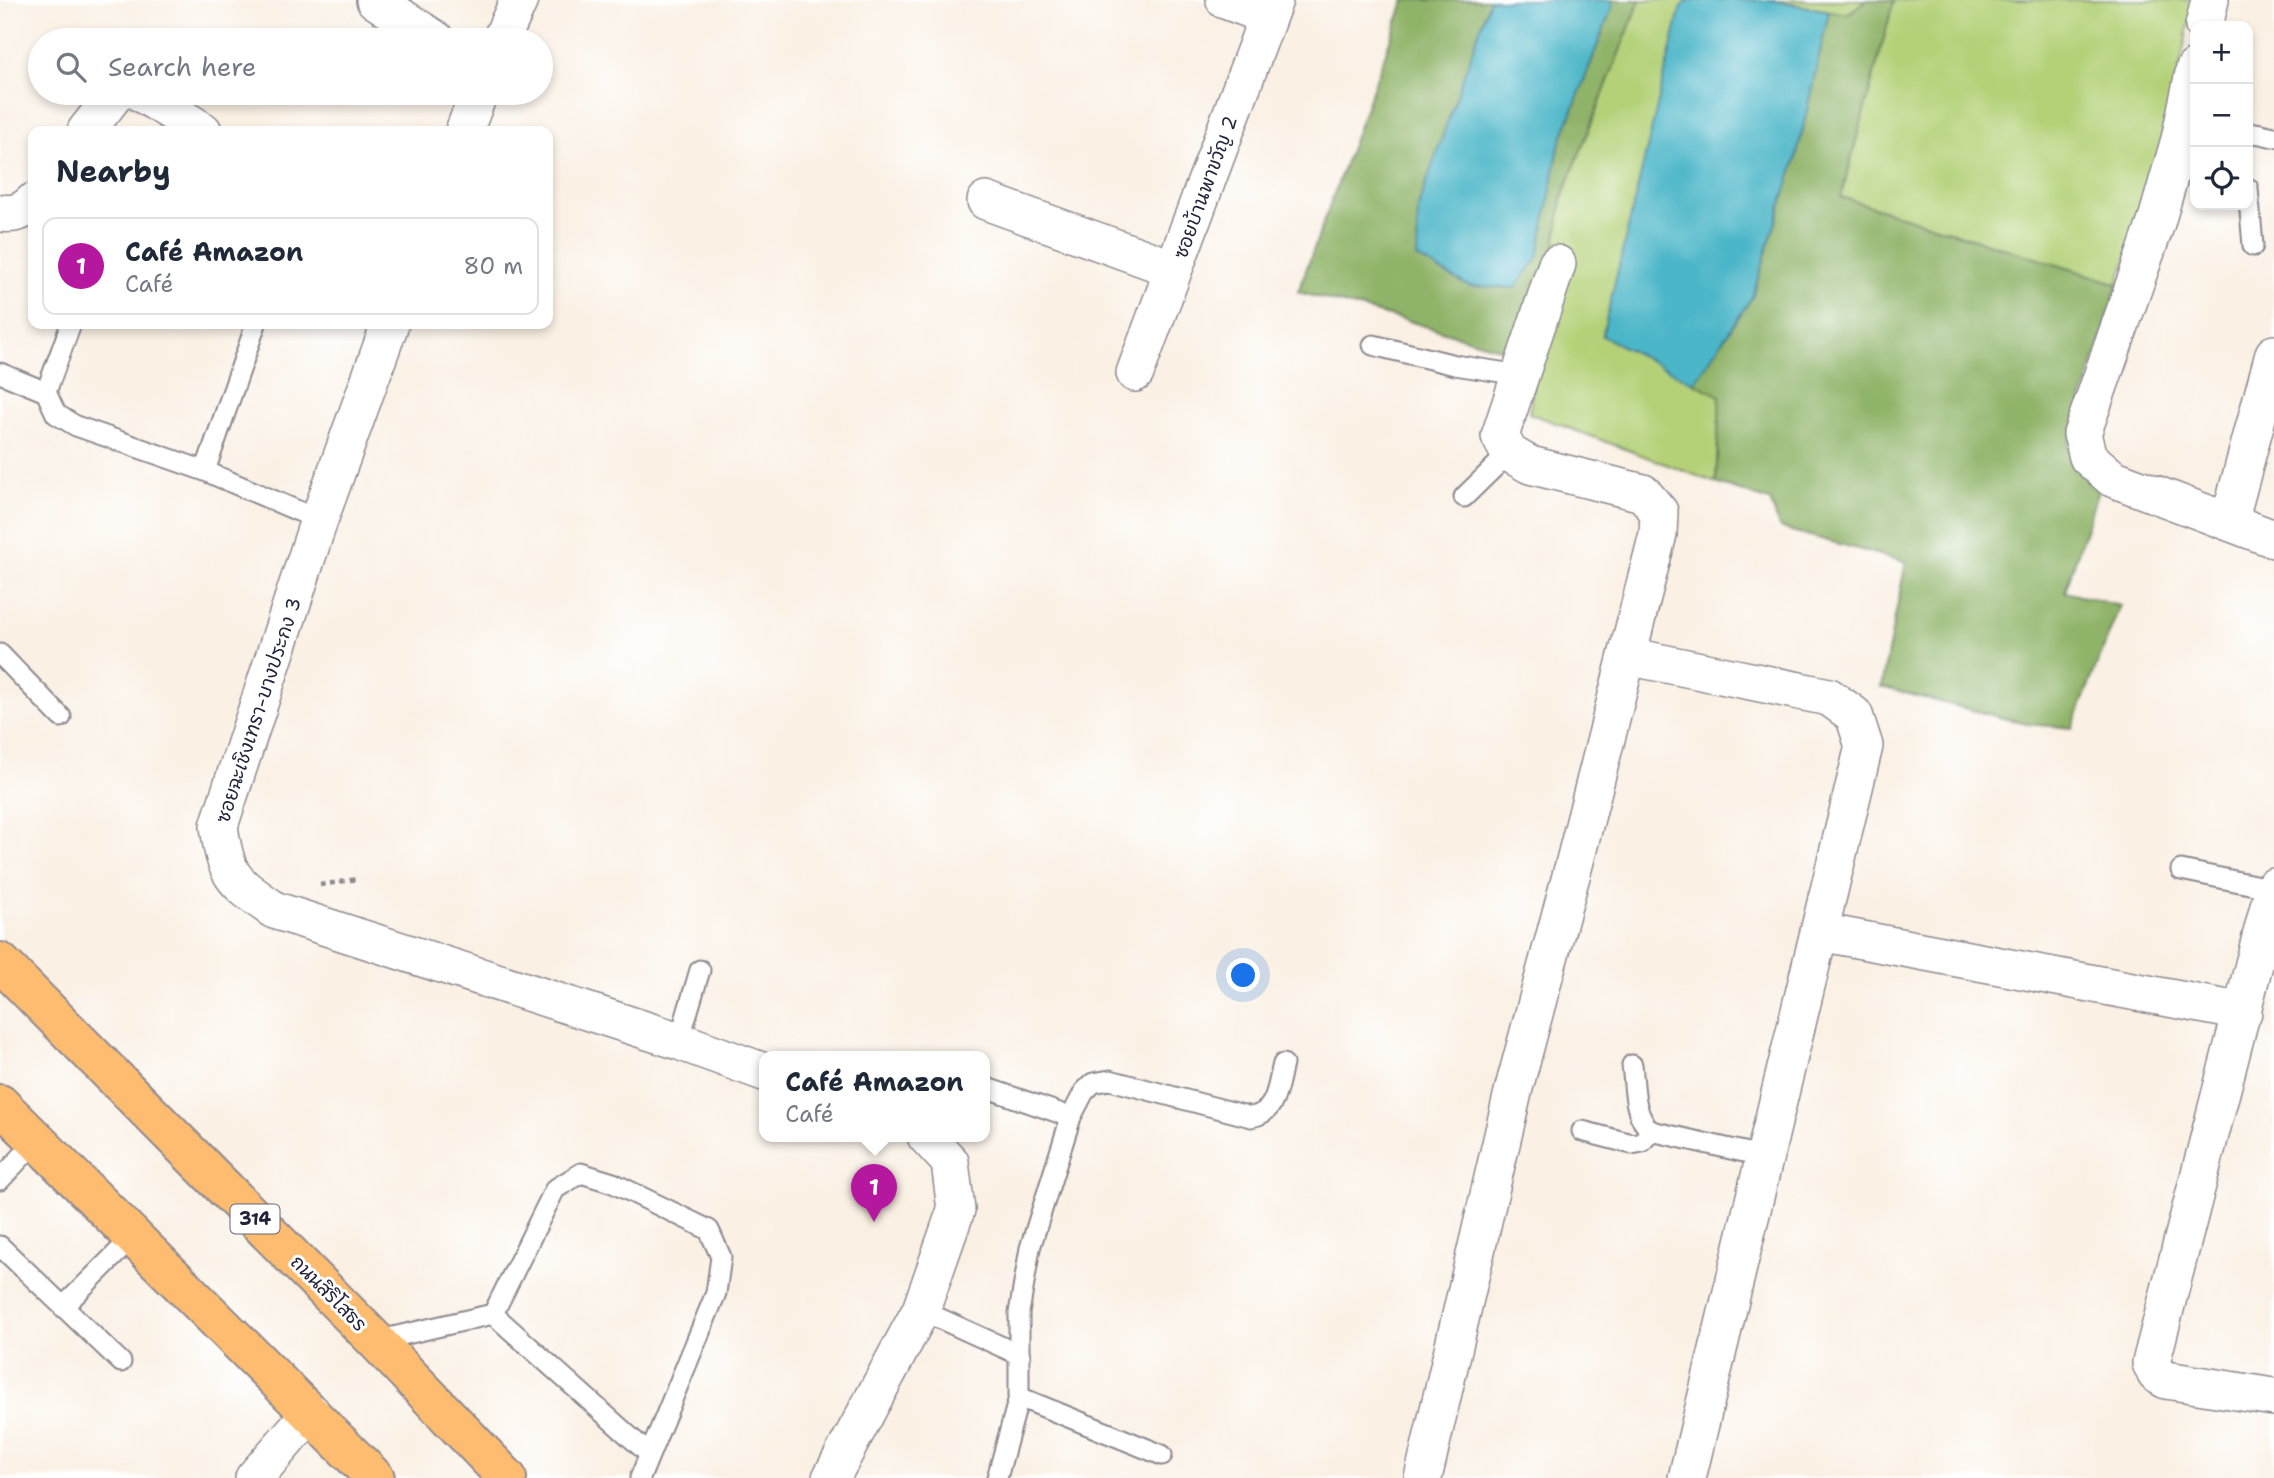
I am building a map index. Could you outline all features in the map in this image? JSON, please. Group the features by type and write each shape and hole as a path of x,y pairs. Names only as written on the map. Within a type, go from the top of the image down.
{"highway":[{"name":"ถนนสิริโสธร","path":"0,962 376,1341 507,1478"},
{"path":"0,1104 375,1478"}],"street":[{"path":"375,0 418,28"},
{"path":"506,28 519,0"},
{"path":"1225,0 1271,8"},
{"path":"2205,21 2210,0"},
{"name":"ซอยบ้านพาขวัญ 2","path":"1135,373 1271,8"},
{"path":"2193,84 2188,141 2156,223 2082,435 2088,457 2112,478 2274,539"},
{"path":"90,126 107,105"},
{"path":"161,105 195,126"},
{"path":"466,126 474,105"},
{"path":"986,201 1174,269"},
{"path":"0,213 12,215 28,207"},
{"path":"1423,1478 1514,1088 1658,534 1659,512 1643,493 1530,465 1509,453 1500,436 1557,264"},
{"name":"ซอยฉะเชิงเทรา-บางประกง 3","path":"388,329 319,520 219,826 223,859 238,885 274,910 679,1041 759,1070"},
{"path":"2229,522 2274,354"},
{"path":"1627,656 1829,696 1854,715 1864,746 1687,1478"},
{"path":"2274,888 2268,939 2243,1012 2151,1363 2156,1374 2166,1380 2274,1397"},
{"path":"1821,932 2243,1012"},
{"path":"831,1478 921,1310 956,1210 950,1162 932,1142"},
{"path":"254,1478 311,1412"}],"lane":[{"path":"2253,134 2274,136"},
{"path":"2251,210 2253,246"},
{"path":"46,392 69,329"},
{"path":"205,471 254,329"},
{"path":"1373,345 1455,365 1520,375"},
{"path":"0,373 46,392 56,414 76,426 205,471 319,520"},
{"path":"1464,497 1509,453"},
{"path":"0,653 61,717"},
{"path":"2181,870 2274,888"},
{"path":"679,1041 700,970"},
{"path":"998,1478 1019,1397 1019,1313 1030,1248 1070,1117 1084,1092 1093,1083 1110,1080 1251,1117 1262,1115 1272,1106 1283,1064"},
{"path":"1632,1065 1639,1115 1643,1124 1651,1131 1766,1157"},
{"path":"990,1089 1070,1117"},
{"path":"1582,1131 1632,1144 1642,1142 1651,1131"},
{"path":"0,1180 37,1140"},
{"path":"493,1314 555,1189 581,1173 613,1183 709,1230 721,1257 716,1293 640,1478"},
{"path":"63,1307 134,1236"},
{"path":"0,1246 121,1362"},
{"path":"921,1310 1020,1355"},
{"path":"376,1341 493,1314"},
{"path":"493,1314 649,1454"},
{"path":"1019,1397 1162,1455"}],"green space":[{"path":"1405,0 1490,0 1418,207 1469,286 1514,288 1538,257 1559,146 1613,5 1609,0 1640,0 1562,198 1555,246 1520,355 1405,320 1298,292"},
{"path":"1640,0 1690,0 1681,7 1720,396 1716,483 1529,413 1562,198"},
{"path":"1772,0 1867,0 1847,14"},
{"path":"1867,0 1894,0 1841,197 2118,284 2068,447 2099,488 2065,592 2120,606 2072,728 2027,724 1881,687 1906,562 1780,528 1770,501 1716,483 1720,396 1694,383 1752,297 1796,159 1829,11 1847,14"},
{"path":"1894,0 2194,0 2161,155 2118,284 1841,197"}],"water":[{"path":"1490,0 1609,0 1613,5 1559,146 1538,258 1515,288 1469,286 1417,258 1418,207"},
{"path":"1690,0 1772,0 1829,11 1796,159 1752,297 1694,383 1602,336 1681,6"}],"place":[{"name":"Café Amazon","path":"874,1222"}]}
